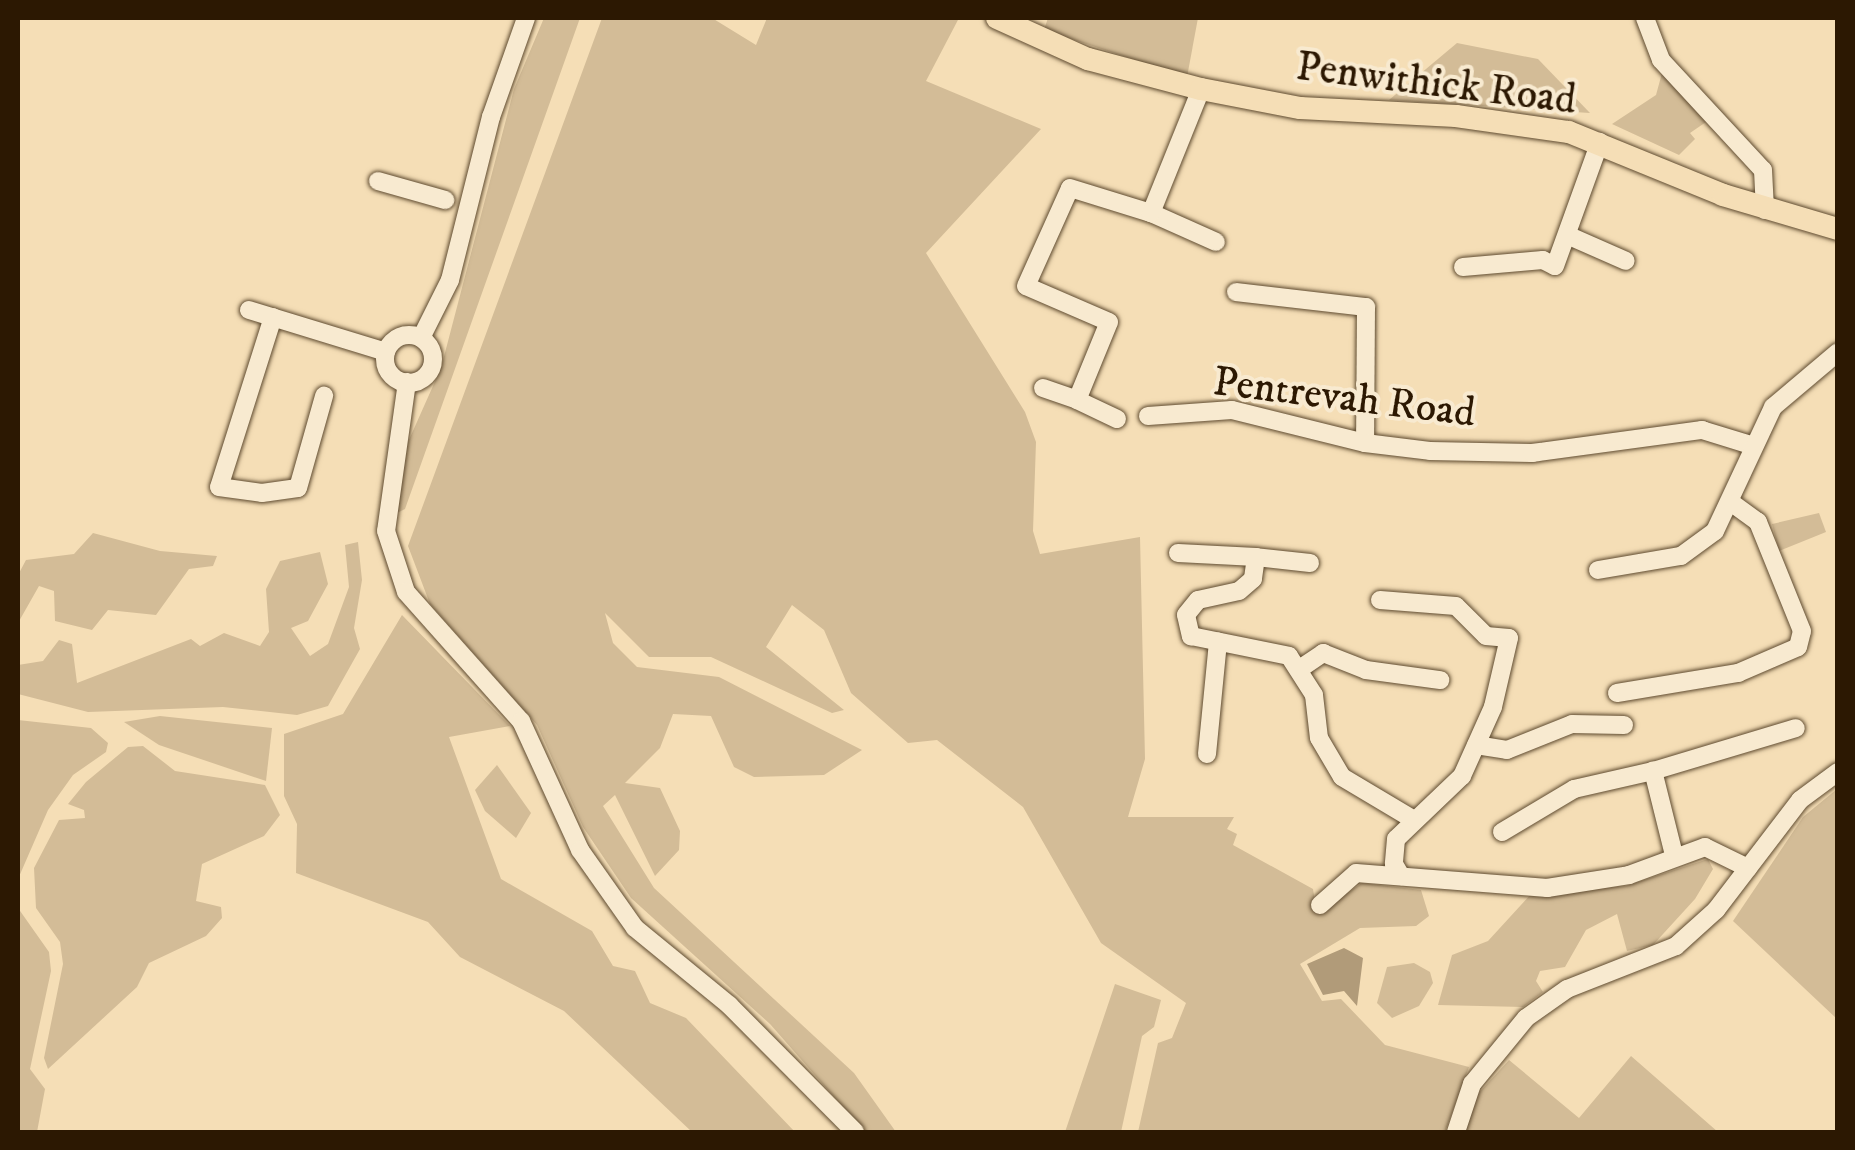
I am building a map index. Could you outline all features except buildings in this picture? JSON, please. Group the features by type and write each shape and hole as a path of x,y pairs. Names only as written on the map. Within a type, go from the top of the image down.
{"main road":[{"name":"Penwithick Road","path":"997,18 1132,74 1201,89 1300,108 1522,122 1600,142 1765,210 1838,229"}],"street":[{"path":"420,338 450,280 490,117 526,18"},
{"path":"1645,18 1662,60 1762,170 1765,210"},
{"path":"1151,213 1201,89"},
{"path":"1463,267 1542,260 1555,266 1600,142"},
{"path":"378,181 445,200"},
{"path":"1076,400 1109,322 1026,286 1070,188 1151,213 1216,242"},
{"path":"1568,235 1626,261"},
{"path":"1236,292 1366,307 1365,443"},
{"path":"250,310 386,352"},
{"path":"273,317 219,487 262,493 298,488 324,396"},
{"path":"386,352 400,337 420,338"},
{"path":"407,382 430,369 432,355 420,338"},
{"path":"386,352 389,372 407,382"},
{"path":"1598,570 1635,569 1681,556 1715,532 1733,504 1773,407 1838,352"},
{"path":"407,382 386,531 406,592 520,721 580,850 634,928 729,1005 855,1132"},
{"path":"1043,388 1117,419"},
{"name":"Pentrevah Road","path":"1148,416 1232,410 1365,443 1532,453 1702,430 1754,446"},
{"path":"1616,692 1738,674 1798,647 1802,631 1758,522 1733,504"},
{"path":"1178,554 1310,562"},
{"path":"1256,556 1253,579 1239,590 1198,600 1186,615 1190,636 1289,656 1301,668 1314,695 1319,738 1342,777 1414,820"},
{"path":"1380,600 1456,606 1486,636 1508,638 1493,707 1462,776 1396,839 1394,864 1402,876"},
{"path":"1206,754 1218,642"},
{"path":"1301,668 1324,653 1366,670 1440,680"},
{"path":"1476,745 1508,750 1572,724 1624,725"},
{"path":"1502,832 1559,795 1796,728"},
{"path":"1653,771 1674,855"},
{"path":"1456,1132 1472,1084 1526,1018 1567,989 1676,946 1716,910 1800,800 1838,772"},
{"path":"1320,905 1356,874 1547,888 1628,875 1674,855 1706,847 1748,868"}],"shaded area":[{"path":"544,18 580,18 405,509 397,513 408,442 441,368 514,89"},
{"path":"602,18 712,18 756,45 767,18 959,18 926,81 1041,129 926,253 1025,412 1036,442 1033,531 1040,554 1140,537 1145,759 1128,817 1234,817 1227,829 1237,834 1233,845 1313,889 1317,914 1362,883 1421,890 1429,916 1416,926 1360,928 1300,964 1322,1001 1341,999 1385,1045 1469,1067 1445,1132 1138,1132 1158,1043 1172,1038 1186,1003 1101,943 1023,807 937,740 908,743 851,693 824,630 792,605 766,647 844,710 832,713 711,657 649,657 605,613 613,643 637,667 719,677 862,750 824,775 754,777 734,767 711,716 673,714 660,748 625,783 660,788 680,831 679,850 655,876 615,795 603,806 654,888 854,1073 896,1132 865,1132 770,1024 631,898 583,827 537,725 430,604 408,546"},
{"path":"1048,18 1198,18 1187,77 1044,30"},
{"path":"1457,43 1538,59 1590,113 1389,100"},
{"path":"1662,73 1706,122 1690,133 1695,139 1679,155 1612,124 1656,95"},
{"path":"1819,513 1826,532 1779,551 1772,524"},
{"path":"93,533 160,551 217,556 213,566 189,569 156,615 108,610 92,630 55,621 54,591 39,586 18,623 18,575 26,560 74,554"},
{"path":"358,542 362,580 354,628 360,649 328,706 297,715 223,707 88,712 18,694 18,665 43,661 59,640 72,644 77,683 191,639 200,646 224,633 260,646 269,632 266,589 280,561 320,552 328,584 308,621 291,628 310,656 328,644 349,587 345,545"},
{"path":"402,615 510,726 449,737 501,879 592,931 613,966 635,971 650,1003 686,1018 795,1132 692,1132 564,1011 460,957 428,922 296,873 297,824 284,796 284,734 343,714"},
{"path":"160,716 272,728 266,781 159,745 124,722"},
{"path":"18,720 91,728 108,743 106,752 73,775 48,810 18,879"},
{"path":"143,746 175,771 265,785 280,815 264,836 202,864 196,901 221,907 222,918 206,936 149,963 137,987 48,1069 44,1058 63,964 60,942 36,908 34,868 59,820 85,818 84,810 68,804 86,782 128,747"},
{"path":"497,765 531,813 516,838 485,811 475,790"},
{"path":"1837,789 1837,1019 1733,921 1803,817"},
{"path":"1708,859 1713,869 1695,899 1653,945 1627,951 1617,914 1586,930 1565,967 1540,971 1536,981 1543,992 1523,1007 1438,1005 1452,955 1488,941 1531,894 1626,886"},
{"path":"18,908 49,952 51,971 30,1069 45,1089 37,1132 18,1132"},
{"path":"1344,948 1363,958 1357,1006 1344,991 1323,995 1307,964"},
{"path":"1414,963 1430,972 1433,983 1419,1006 1392,1018 1377,1003 1387,967"},
{"path":"1115,984 1161,1000 1154,1027 1142,1036 1121,1132 1065,1132"},
{"path":"1631,1056 1718,1132 1465,1132 1476,1096 1509,1060 1579,1118"}]}
